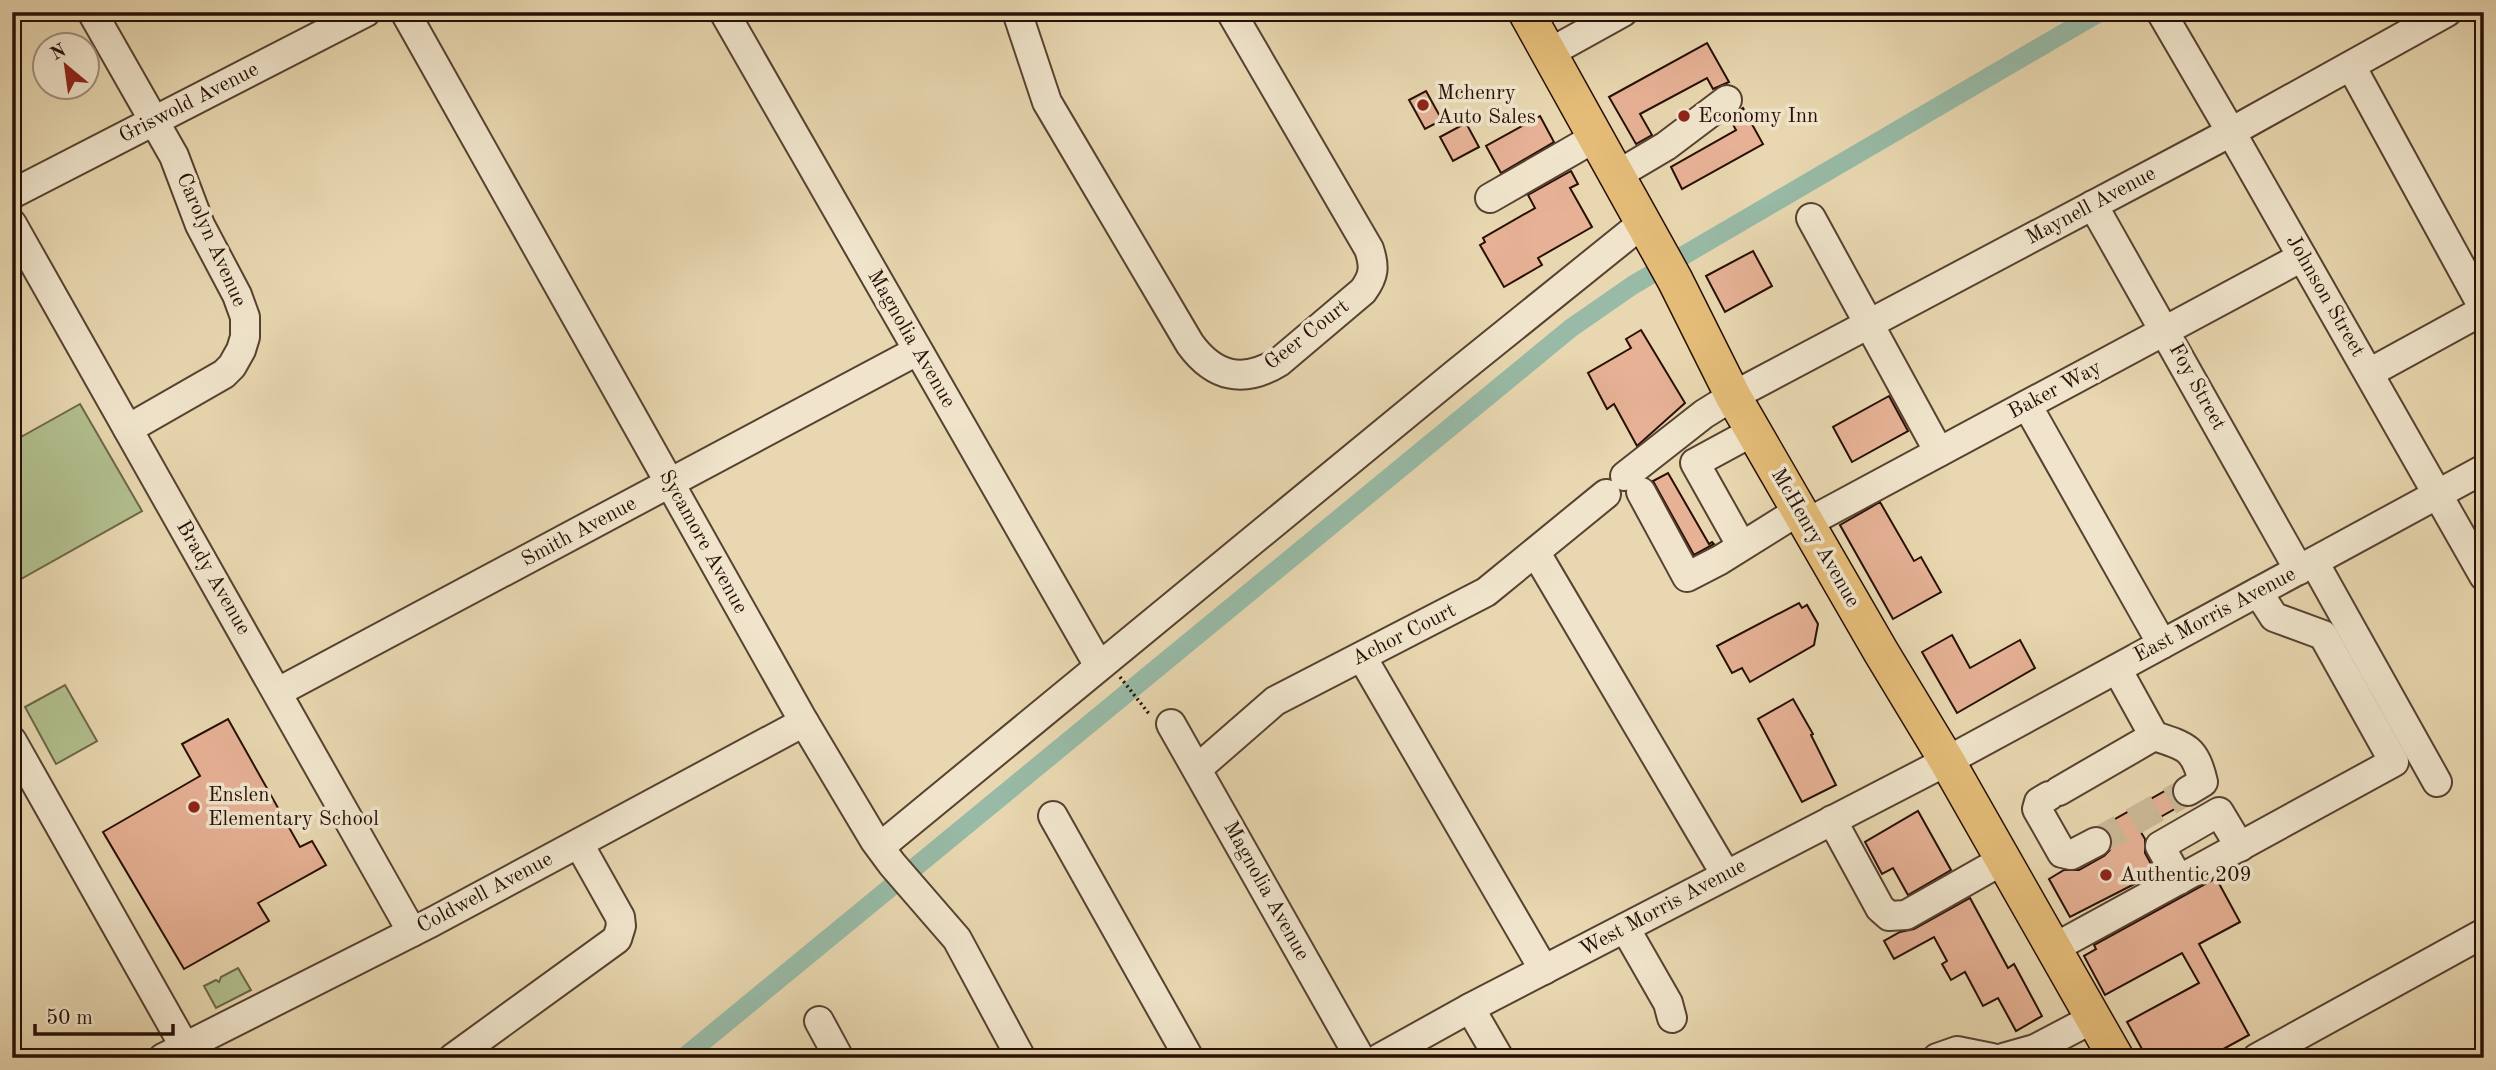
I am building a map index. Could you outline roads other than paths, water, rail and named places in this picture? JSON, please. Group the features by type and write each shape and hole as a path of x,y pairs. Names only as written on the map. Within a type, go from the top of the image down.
{"main road":[{"name":"McHenry Avenue","path":"1527,12 1675,280 1734,396 2116,1058"}],"street":[{"name":"Carolyn Avenue","path":"92,12 174,156 200,225 246,317 241,350 224,374 128,429"},
{"name":"Sycamore Avenue","path":"405,12 804,722 886,856 957,939 1021,1058"},
{"name":"Magnolia Avenue","path":"724,12 917,351 1109,671"},
{"name":"Geer Court","path":"1017,12 1048,102 1189,344 1206,363 1221,372 1251,375 1279,362 1363,291 1372,279 1374,262 1369,248 1231,12"},
{"name":"Maynell Avenue","path":"1734,396 2231,132 2447,12"},
{"name":"Griswold Avenue","path":"12,194 361,13"},
{"name":"Johnson Street","path":"2166,14 2484,576"},
{"path":"1549,53 1605,17"},
{"path":"2351,66 2484,310 2369,373"},
{"path":"1617,174 1666,146 1727,100"},
{"path":"1490,198 1596,137"},
{"name":"Foy Street","path":"2093,205 2165,331 2437,782"},
{"path":"1811,218 1939,452"},
{"name":"Brady Avenue","path":"12,224 412,932"},
{"path":"886,856 1649,232"},
{"name":"Baker Way","path":"1624,487 1687,577 1733,551 1939,452 2302,257"},
{"name":"Smith Avenue","path":"278,692 917,351"},
{"name":"Achor Court","path":"1198,769 1275,701 1486,592 1624,487 1704,414 1734,396"},
{"path":"2026,405 2162,644"},
{"path":"1695,463 1754,431"},
{"path":"1679,434 1695,463 1733,551 1723,574 1695,588"},
{"name":"East Morris Avenue","path":"1947,761 2484,469"},
{"path":"1536,553 1727,875"},
{"path":"2054,948 2394,762 2323,635 2274,617 2259,592"},
{"path":"1362,657 1544,970"},
{"path":"2117,668 2154,736 2184,745 2193,754 2203,782 2188,791"},
{"name":"Magnolia Avenue","path":"1162,721 1198,769 1360,1058"},
{"name":"Coldwell Avenue","path":"180,1054 804,722"},
{"path":"2096,842 2071,855 2062,853 2036,809 2073,773 2087,775 2154,736"},
{"path":"12,741 180,1054"},
{"name":"West Morris Avenue","path":"1380,1058 1470,1008 1947,761"},
{"path":"2179,880 2160,845 2219,812 2240,847"},
{"path":"1053,816 1189,1058"},
{"path":"1832,820 1880,908 1889,916 1906,915 2003,860"},
{"path":"453,1058 617,939 621,926 620,918 579,844"},
{"path":"1625,928 1668,1003 1672,1018"},
{"path":"2257,1058 2484,933"},
{"path":"1470,1008 1499,1058"},
{"path":"2003,1058 2035,1049 2094,1018"},
{"path":"818,1021 839,1058"},
{"path":"1937,1058 1957,1051 1993,1058"}],"waterway":[{"path":"683,1058 1571,328 1633,285 2100,12"}],"tunnel":[{"path":"2096,842 2188,791"}],"place":[{"name":"Mchenry Auto Sales","path":"1423,105"},
{"name":"Economy Inn","path":"1684,116"},
{"name":"Enslen Elementary School","path":"194,807"},
{"name":"Authentic 209","path":"2106,875"}]}
